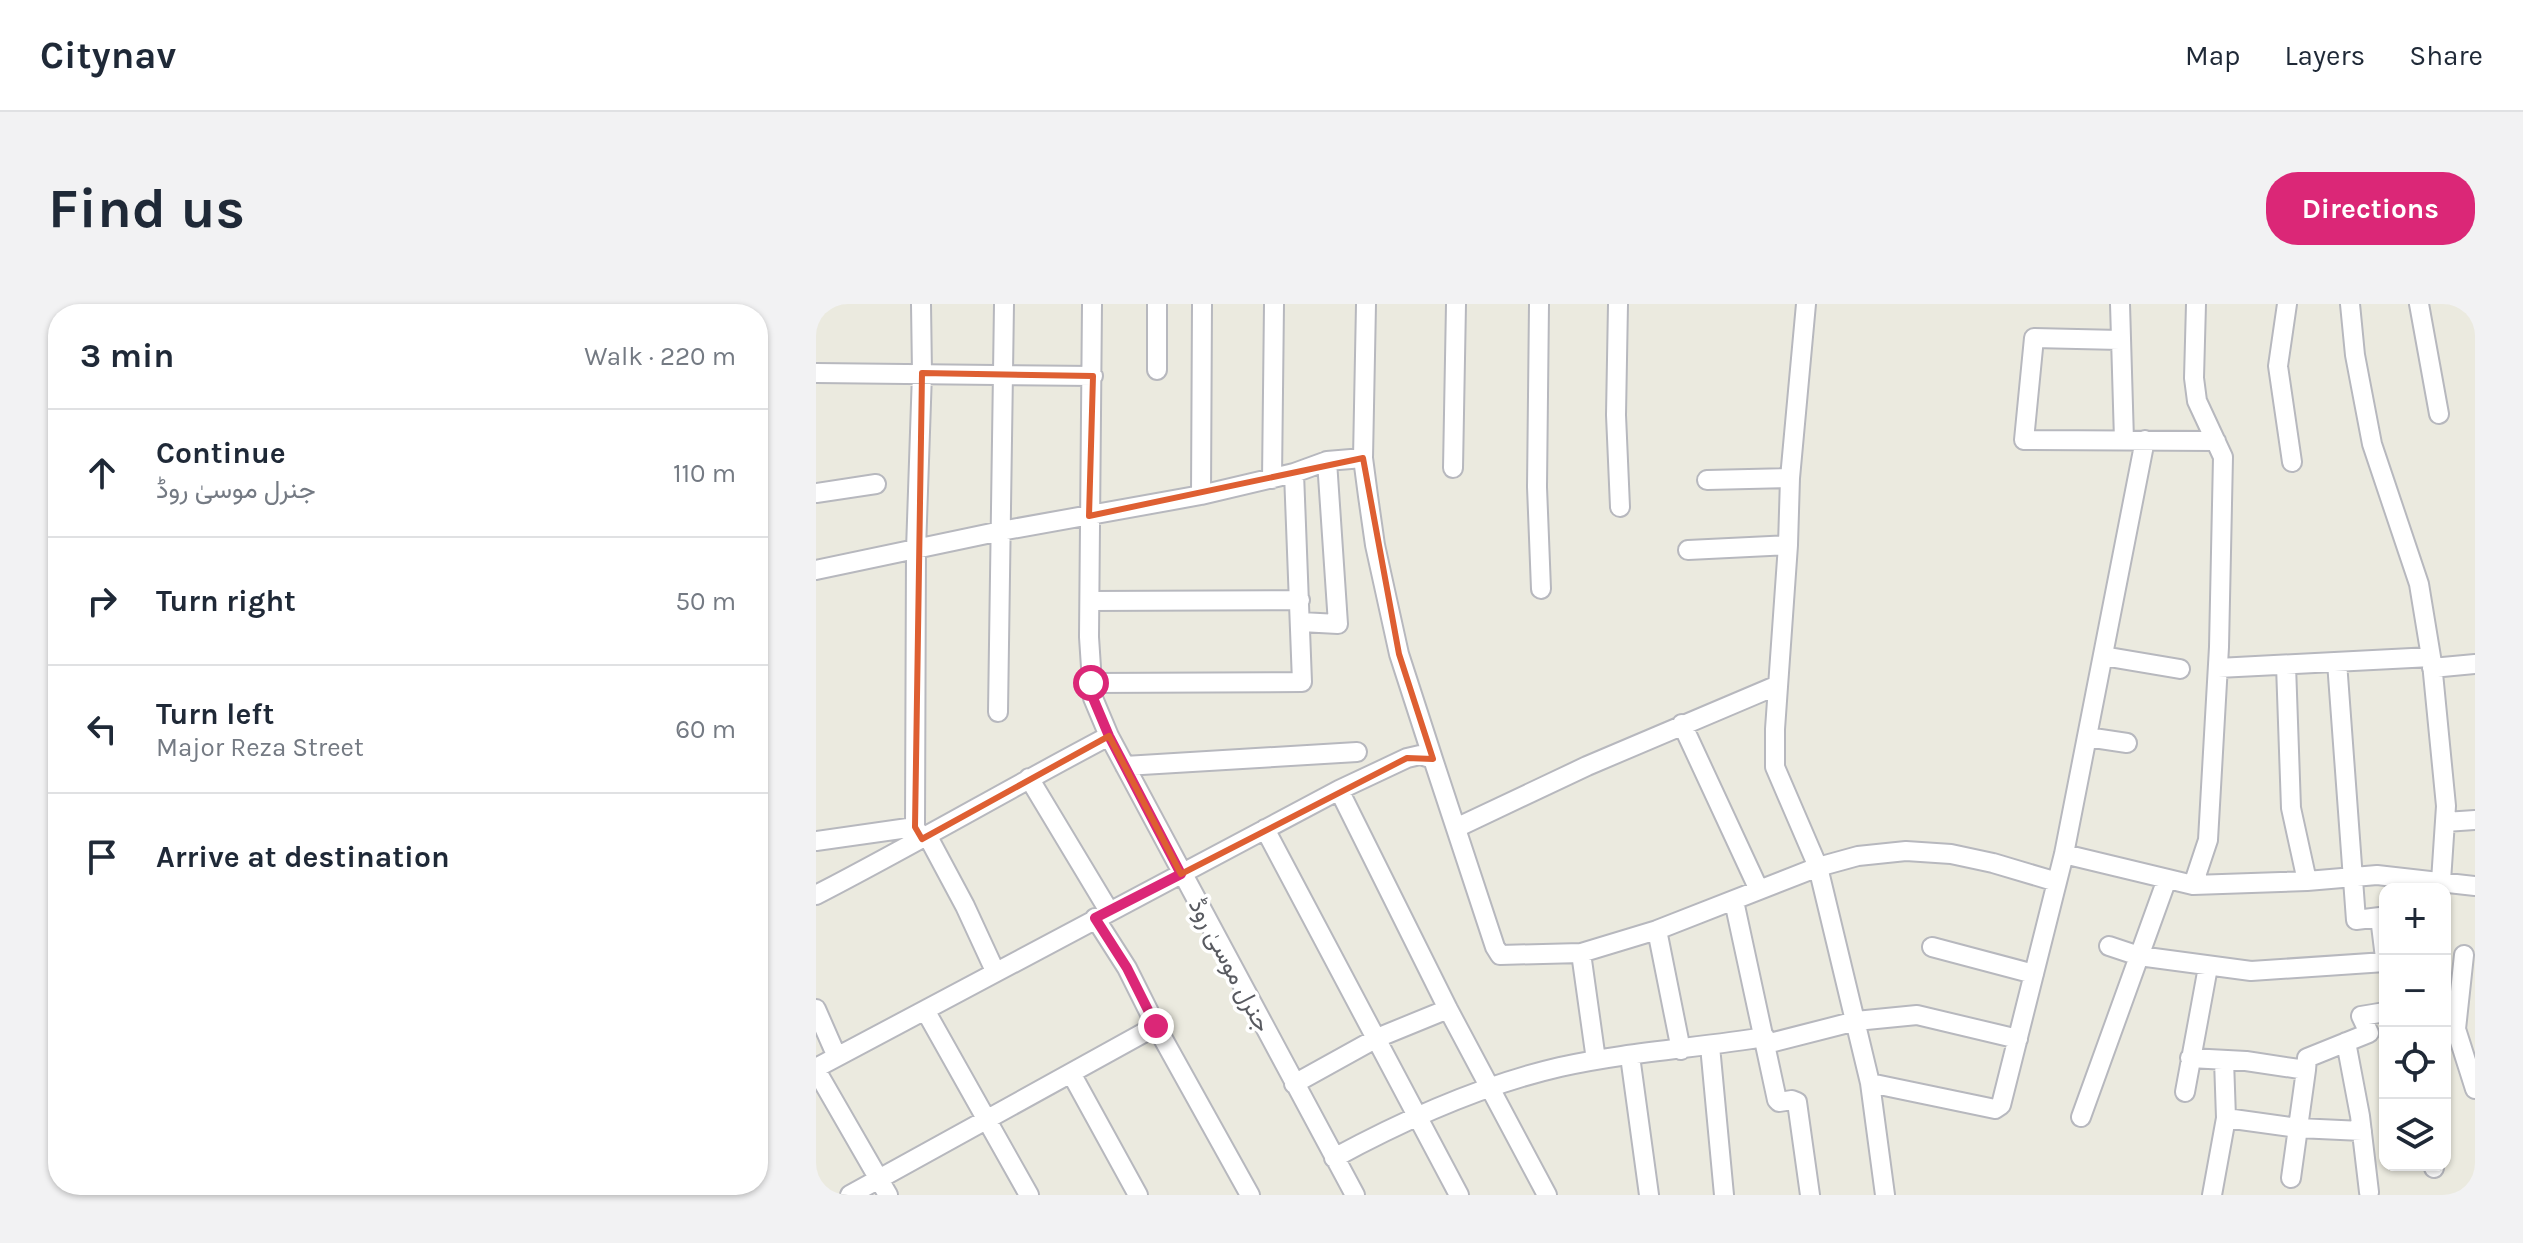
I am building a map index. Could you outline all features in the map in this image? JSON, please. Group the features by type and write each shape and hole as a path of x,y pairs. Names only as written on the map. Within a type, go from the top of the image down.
{"street":[{"path":"921,304 922,373 916,550 921,834 965,906 995,971"},
{"path":"998,712 1004,304"},
{"name":"جنرل موسیٰ روڈ","path":"1092,304 1089,516 1093,698 1109,736 1181,874 1355,1195"},
{"path":"1157,304 1157,370"},
{"path":"1201,495 1202,304"},
{"path":"1272,479 1274,304"},
{"path":"1366,304 1363,458 1375,545 1399,654 1500,955 1581,953 1657,930 1818,867 1858,856 1906,851 1951,854 2057,882"},
{"path":"1453,468 1456,304"},
{"path":"1539,304 1537,487 1541,589"},
{"path":"1618,304 1616,415 1620,507"},
{"path":"1806,304 1790,478 1775,767 1818,867 1870,1083 1885,1195"},
{"path":"2120,304 2124,440"},
{"path":"2193,885 2208,840 2218,668 2223,457 2197,401 2194,378 2196,304"},
{"path":"2287,304 2278,366 2292,462"},
{"path":"2350,304 2355,355 2372,444 2419,584 2432,662 2446,806 2441,881"},
{"path":"2419,304 2439,414"},
{"path":"2120,340 2034,338 2024,440 2216,441"},
{"path":"816,373 1093,376"},
{"path":"1870,1083 1995,1109 2001,1105 2064,854 2145,440"},
{"path":"816,570 1001,531 1201,495 1272,479 1327,461 1363,458"},
{"path":"1301,622 1338,624 1327,461"},
{"path":"1091,683 1302,682 1294,473"},
{"path":"1707,480 1790,478"},
{"path":"816,493 876,484"},
{"path":"1688,550 1788,545"},
{"path":"1090,601 1300,600"},
{"path":"2103,656 2180,669"},
{"path":"2218,668 2337,662 2475,664"},
{"path":"2337,662 2356,920 2380,917 2384,955"},
{"path":"2286,665 2291,808 2307,881"},
{"path":"1456,828 1587,766 1778,685"},
{"path":"1682,724 1759,890"},
{"path":"816,895 921,834 1109,736"},
{"path":"2087,737 2127,743"},
{"path":"1125,766 1357,752"},
{"path":"884,1187 816,1069 1339,790 1407,758 1420,755 1433,759"},
{"path":"1029,778 1102,915 1156,1026 1250,1195"},
{"path":"1339,790 1448,1009 1547,1195"},
{"path":"2445,822 2475,820"},
{"path":"1265,829 1459,1195"},
{"path":"816,841 921,834"},
{"path":"2064,854 2193,885 2377,875 2475,886"},
{"path":"2081,1117 2167,879"},
{"path":"1734,901 1777,1100 1797,1102 1810,1195"},
{"path":"1657,930 1681,1050"},
{"path":"2109,946 2139,956 2251,971 2379,960"},
{"path":"1932,947 2034,974"},
{"path":"1581,953 1596,1060"},
{"path":"2470,956 2456,1029 2475,1089"},
{"path":"2185,1092 2208,967"},
{"path":"816,1009 837,1057"},
{"path":"1294,1084 1377,1038 1448,1009"},
{"path":"925,1010 1029,1195"},
{"path":"2291,1178 2307,1058 2369,1033 2361,1016 2379,1013"},
{"path":"1334,1158 1372,1138 1490,1088 1556,1068 1596,1060 1765,1041 1856,1021 1917,1015 2018,1039"},
{"path":"850,1195 884,1187 988,1119 1156,1026"},
{"path":"2346,1042 2369,1192"},
{"path":"1710,1046 1724,1195"},
{"path":"1630,1056 1649,1195"},
{"path":"2190,1058 2306,1070"},
{"path":"2212,1195 2226,1118 2224,1060"},
{"path":"1071,1073 1138,1195"},
{"path":"2226,1118 2298,1128 2362,1131"}],"highlighted area":[{"path":"922,373 1093,376 1089,516 1363,458 1399,654 1433,759 1407,758 1181,874 1109,736 922,839 915,827"}],"route":[{"path":"1091,683 1093,698 1109,736 1181,874 1095,918 1127,968 1156,1026"}]}
